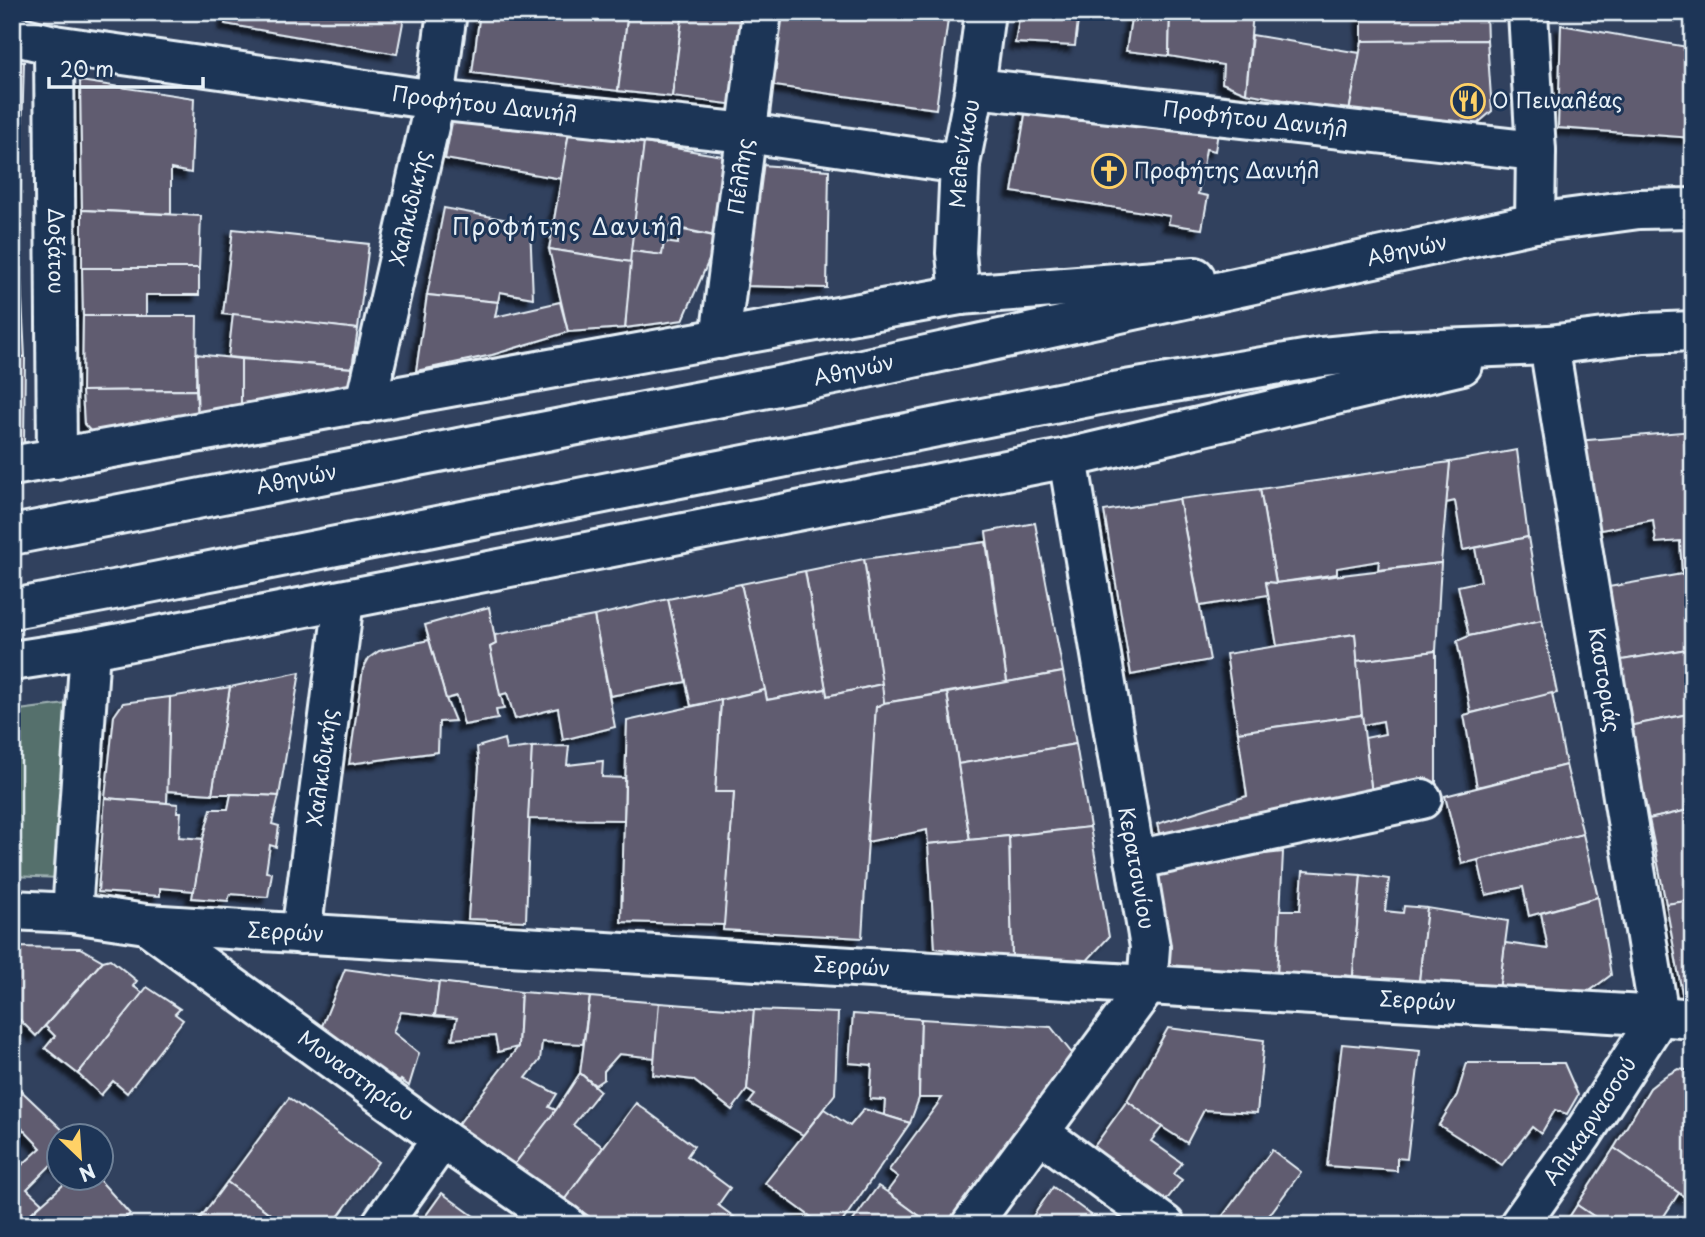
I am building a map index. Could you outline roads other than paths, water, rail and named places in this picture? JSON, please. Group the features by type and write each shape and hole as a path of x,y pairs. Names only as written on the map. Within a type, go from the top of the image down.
{"main road":[{"name":"Χαλκιδικής","path":"366,403 435,100 447,12"},
{"name":"Πέλλης","path":"720,339 762,12"},
{"name":"Μελενίκου","path":"960,295 956,253 960,164 975,88 985,12"},
{"path":"1528,12 1536,151 1535,223"},
{"name":"Προφήτου Δανιήλ","path":"12,35 54,45 435,100 747,133 960,164"},
{"name":"Δοξάτου","path":"54,45 57,459"},
{"name":"Προφήτου Δανιήλ","path":"975,88 1536,151"},
{"name":"Αθηνών","path":"12,536 839,374 1535,223 1639,209 1693,208"},
{"path":"12,467 960,295 1340,266"},
{"path":"12,609 1114,392 1322,357 1385,351 1549,345 1644,333 1693,331"},
{"path":"12,661 90,649 1068,458 1549,345"},
{"name":"Καστοριάς","path":"1549,345 1676,1018"},
{"name":"Κερατσινίου","path":"1068,458 1150,947 1147,986"},
{"name":"Χαλκιδικής","path":"301,934 344,600"},
{"path":"72,914 90,649"},
{"path":"1135,860 1422,799"},
{"name":"Σερρών","path":"12,910 72,914 146,924 1676,1018"},
{"name":"Μοναστηρίου","path":"146,924 442,1139 566,1225"},
{"path":"971,1225 1147,986"},
{"name":"Αλικαρνασσού","path":"1519,1225 1583,1134 1676,1018"},
{"path":"1040,1133 1165,1225"},
{"path":"381,1225 442,1139"}],"place":[{"name":"Ο Πειναλέας","path":"1468,101"},
{"name":"Προφήτης Δανιήλ","path":"1109,171"}],"district":[{"name":"Προφήτης Δανιήλ","path":"568,227"}]}
